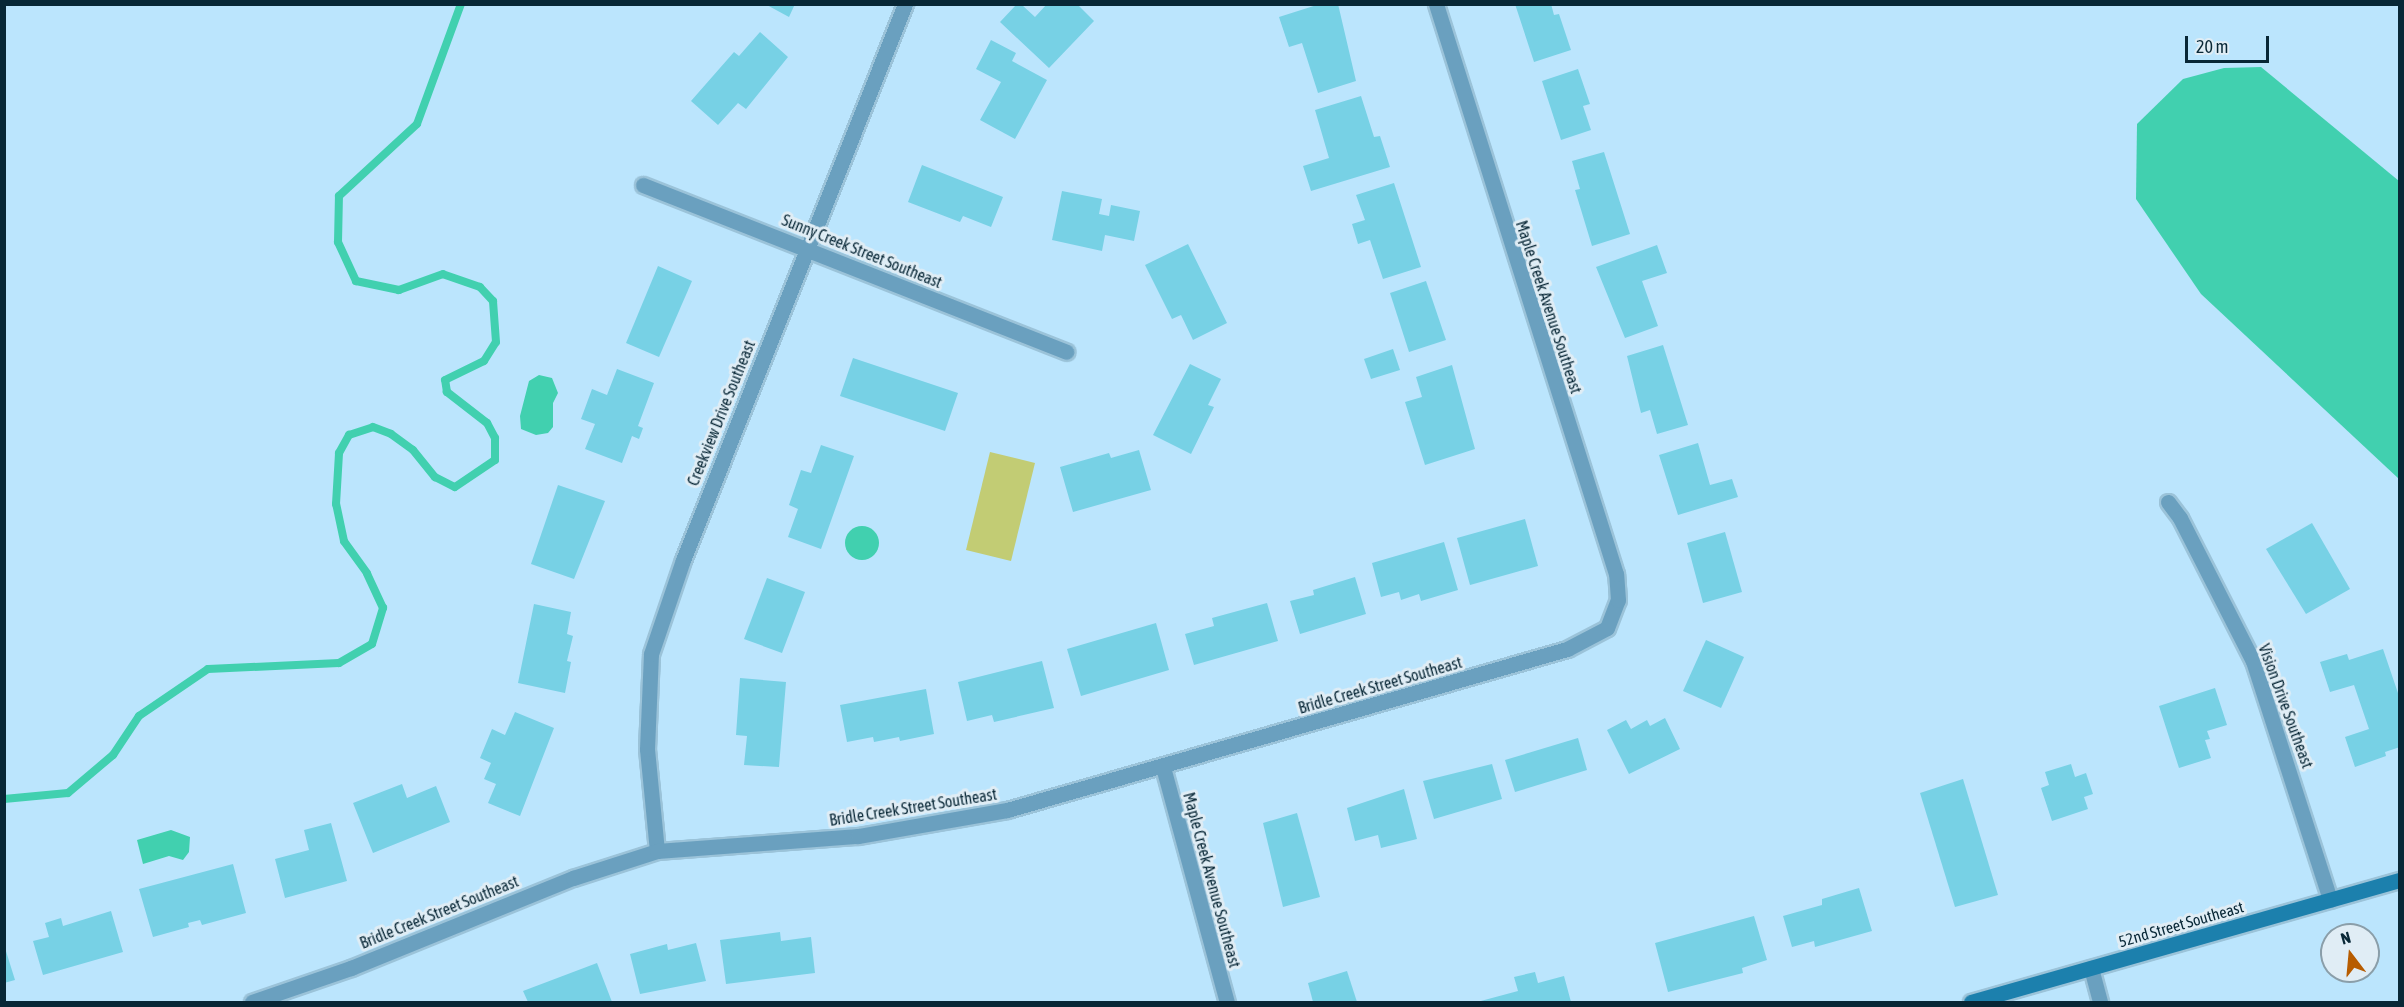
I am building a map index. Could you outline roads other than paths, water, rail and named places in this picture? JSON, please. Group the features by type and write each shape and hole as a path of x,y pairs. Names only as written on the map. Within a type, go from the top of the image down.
{"main road":[{"name":"52nd Street Southeast","path":"1971,1002 2400,880"}],"street":[{"name":"Creekview Drive Southeast","path":"657,851 647,749 651,654 683,560 905,4"},
{"name":"Maple Creek Avenue Southeast","path":"1436,4 1617,574 1618,600 1612,621"},
{"name":"Sunny Creek Street Southeast","path":"643,185 807,247 1066,352"},
{"name":"Vision Drive Southeast","path":"2168,502 2180,518 2253,662 2330,900"},
{"name":"Bridle Creek Street Southeast","path":"252,1002 330,976 573,878 657,851 823,839 935,825 1007,810 1567,649 1607,628 1612,621"},
{"name":"Maple Creek Avenue Southeast","path":"1163,767 1227,1002"},
{"path":"2091,968 2100,1002"}],"waterway":[{"path":"4,799 68,793 113,755 139,716 208,669 339,663 372,644 383,608 367,573 344,541 336,504 339,453 349,435 373,427 391,434 413,450 435,477 455,487 495,460 495,438 487,423 447,392 445,380 484,361 496,342 493,301 480,287 443,274 399,290 356,281 338,242 339,196 417,124 461,4"}]}
